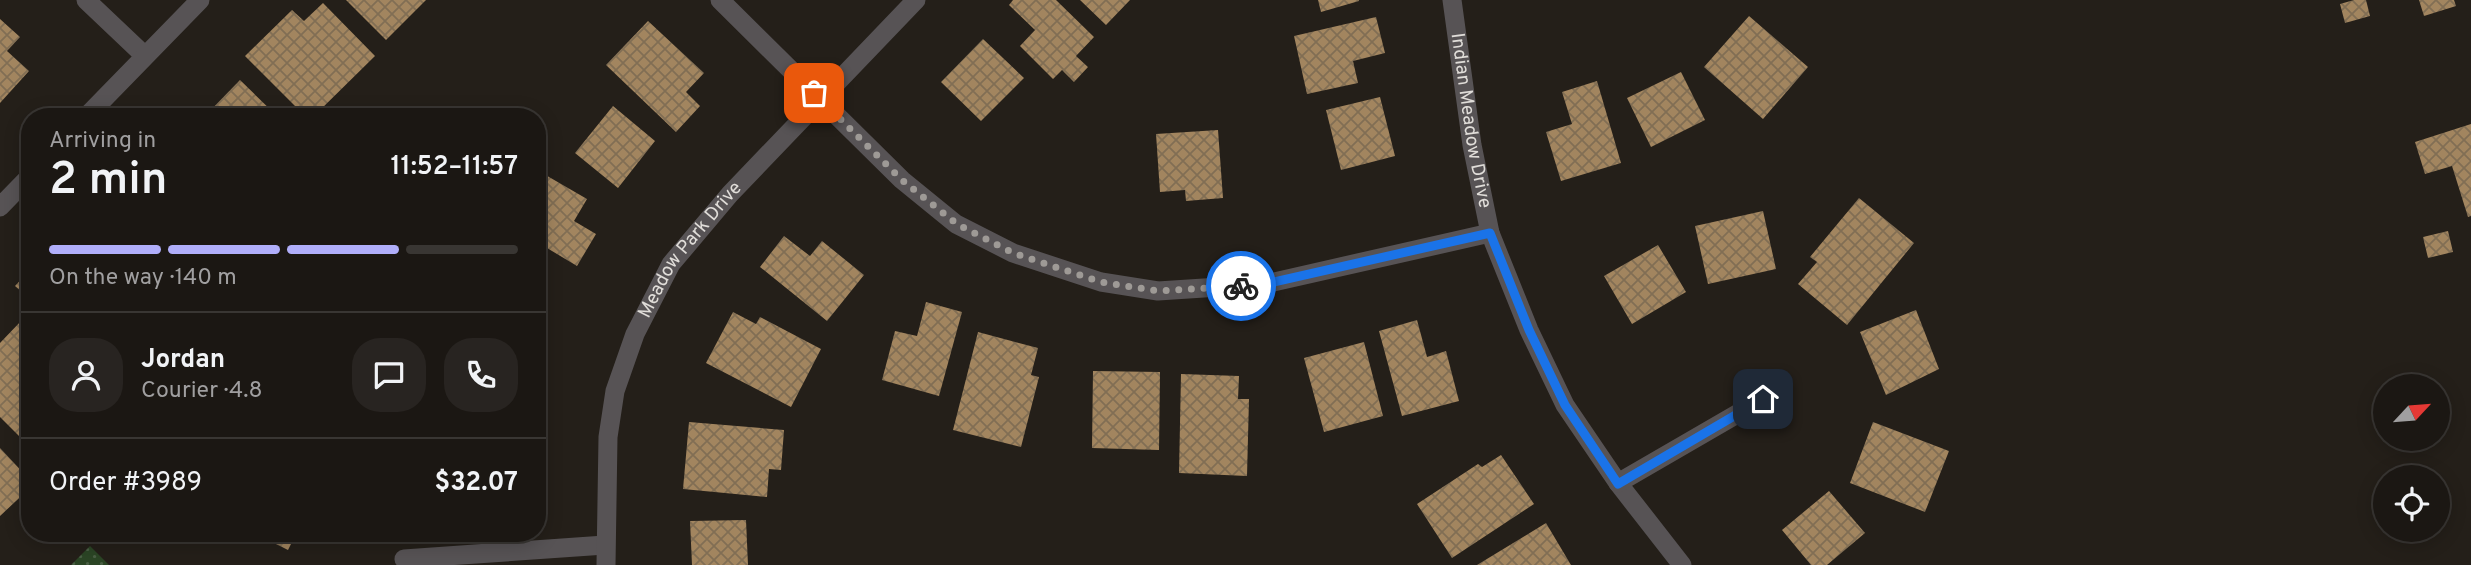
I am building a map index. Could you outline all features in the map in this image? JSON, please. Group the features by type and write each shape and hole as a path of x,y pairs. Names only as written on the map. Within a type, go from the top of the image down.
{"street":[{"path":"86,0 145,56"},
{"path":"95,108 200,0"},
{"path":"720,0 902,180 957,224 1013,253 1101,282 1158,291 1265,284 1490,233"},
{"name":"Meadow Park Drive","path":"606,555 608,437 615,391 635,334 671,264 730,194 916,0"},
{"name":"Indian Meadow Drive","path":"1452,0 1472,145 1490,233 1529,330 1565,405 1618,484 1682,565"},
{"path":"0,207 21,185"},
{"path":"1618,484 1763,399"},
{"path":"404,559 606,555"}],"green space":[{"path":"90,546 109,565 71,565"}],"building":[{"path":"346,0 426,0 386,40"},
{"path":"1013,0 1056,0 1094,37 1076,56 1088,67 1074,82 1062,70 1053,79 1020,46 1035,30 1009,5"},
{"path":"1080,0 1130,0 1106,25"},
{"path":"1318,0 1359,0 1359,1 1321,12"},
{"path":"2366,0 2370,16 2345,23 2340,4"},
{"path":"2419,0 2454,0 2456,6 2424,16"},
{"path":"323,3 375,56 322,108 297,108 245,56 292,10 304,21"},
{"path":"1749,16 1808,67 1763,119 1704,67"},
{"path":"1376,17 1385,53 1353,61 1358,83 1307,94 1294,36"},
{"path":"0,19 20,37 7,51 29,71 0,103"},
{"path":"648,21 704,73 686,92 700,106 676,132 606,65"},
{"path":"983,39 1024,78 981,121 941,82"},
{"path":"1681,72 1705,120 1651,147 1627,98"},
{"path":"240,80 269,108 213,108"},
{"path":"1597,81 1621,163 1561,181 1546,132 1572,124 1562,92"},
{"path":"1380,97 1395,156 1341,170 1326,110"},
{"path":"613,106 655,141 618,188 575,153"},
{"path":"2471,124 2471,216 2468,217 2452,166 2425,174 2415,142"},
{"path":"1218,130 1223,198 1186,201 1185,190 1160,192 1156,134"},
{"path":"546,175 587,199 574,221 596,234 577,266 546,247"},
{"path":"1859,198 1914,243 1847,325 1798,284 1817,262 1810,257"},
{"path":"1763,211 1776,269 1708,284 1695,226"},
{"path":"2448,231 2453,252 2428,258 2423,237"},
{"path":"784,236 810,256 822,241 864,275 827,321 760,267"},
{"path":"1658,245 1686,292 1632,324 1604,276"},
{"path":"21,280 21,291 15,286"},
{"path":"926,302 962,312 939,396 882,380 895,331 917,336"},
{"path":"1916,310 1939,369 1886,395 1860,332"},
{"path":"733,312 756,324 760,317 821,349 791,407 706,363"},
{"path":"1417,320 1427,357 1446,351 1459,401 1402,416 1379,331"},
{"path":"21,321 21,438 0,417 0,343"},
{"path":"978,332 1038,348 1031,375 1039,377 1021,447 953,430"},
{"path":"1364,342 1383,416 1324,432 1304,358"},
{"path":"1093,371 1160,372 1159,450 1092,448"},
{"path":"1181,374 1239,376 1238,399 1249,399 1247,476 1179,473"},
{"path":"689,422 784,430 781,470 769,469 767,497 683,489"},
{"path":"1873,422 1949,451 1925,512 1850,483"},
{"path":"0,448 21,470 21,496 0,516"},
{"path":"1501,455 1534,504 1452,558 1417,504 1478,464 1482,467"},
{"path":"1829,491 1865,533 1827,565 1811,565 1782,530"},
{"path":"746,520 748,565 692,565 690,521"},
{"path":"1546,523 1571,565 1477,565"},
{"path":"272,542 292,542 288,550"}],"way so far":[{"path":"814,93 902,180 957,224 1013,253 1101,282 1158,291 1241,286"}],"route":[{"path":"1241,286 1265,284 1490,233 1529,330 1565,405 1618,484 1763,399"}]}
